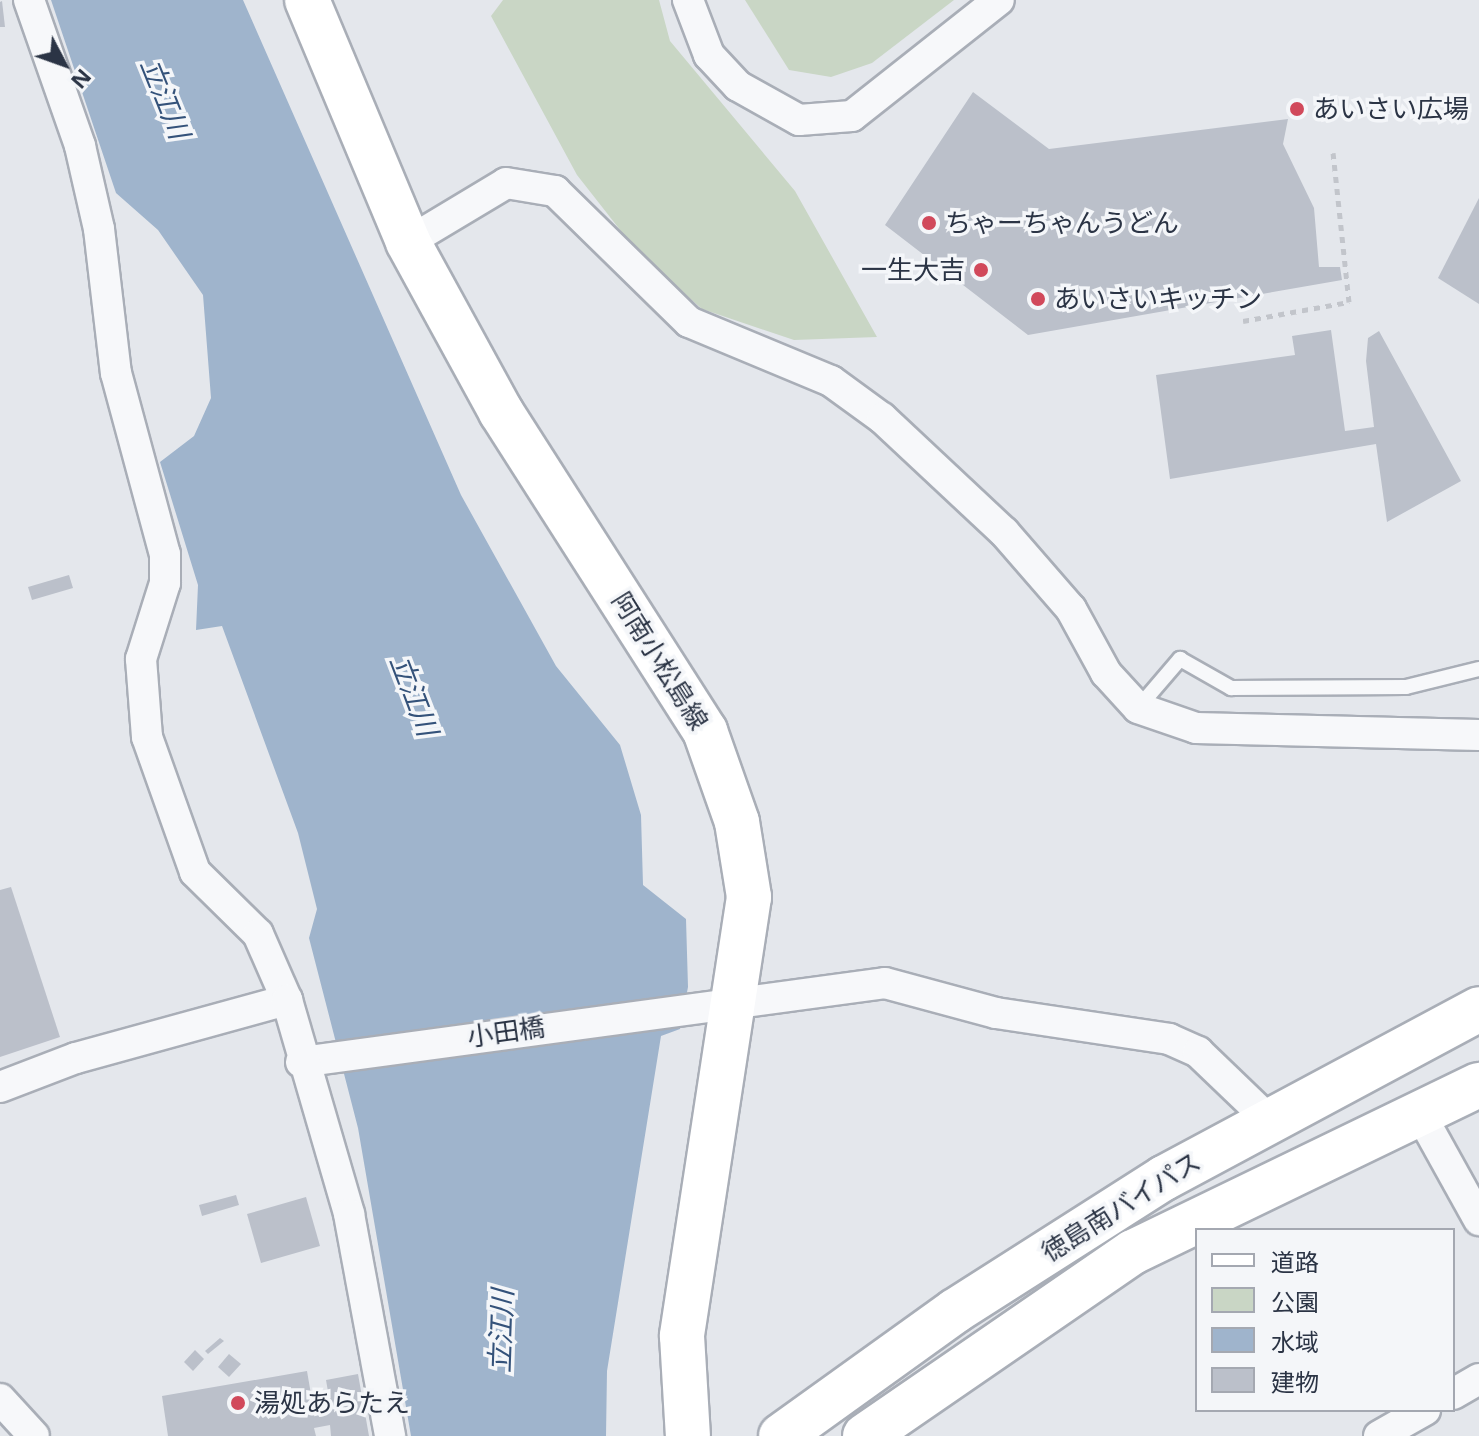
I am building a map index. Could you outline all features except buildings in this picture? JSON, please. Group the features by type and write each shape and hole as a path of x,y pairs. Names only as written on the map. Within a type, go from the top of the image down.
{"main road":[{"name":"阿南小松島線","path":"307,0 408,242 501,412 705,731 737,822 749,897 713,1002 682,1336 688,1436"},
{"name":"徳島南バイパス","path":"781,1436 955,1311 1269,1120 1479,1009"},
{"name":"徳島南バイパス","path":"865,1436 1133,1252 1418,1110 1479,1085"}],"street":[{"path":"29,0 80,146 99,229 116,373 165,554 165,583 141,659 147,737 195,872 258,934 311,1061 349,1214 390,1436"},
{"path":"688,0 719,65 767,106 799,120 852,116 999,0"},
{"path":"408,242 506,183 555,191 689,322 831,381 882,418 1015,544 1138,708 1196,728 1479,735"},
{"name":"小田橋","path":"311,1061 713,1002 885,983 996,1013 1169,1039 1198,1052 1269,1120"},
{"path":"0,1087 76,1058 287,1000"},
{"path":"1418,1110 1479,1220"},
{"path":"1455,1393 1479,1379"},
{"path":"0,1399 34,1436"},
{"path":"1379,1436 1421,1412"}],"lane":[{"path":"1138,708 1180,659 1231,688 1406,687 1479,669"}],"path":[{"path":"1243,321 1349,302 1333,153"}],"green space":[{"path":"503,0 659,0 670,41 795,191 877,337 794,340 702,309 639,254 577,175 491,16"},
{"path":"745,0 954,0 872,63 831,77 789,70"}],"water":[{"name":"立江川","path":"51,0 243,0 461,495 556,666 620,745 641,815 643,885 686,919 688,987 680,1029 661,1036 607,1371 606,1436 411,1436 358,1128 309,938 317,909 298,833 222,626 196,630 198,585 160,462 194,436 211,398 203,295 158,230 116,193"}],"place":[{"name":"あいさい広場","path":"1297,109"},
{"name":"ちゃーちゃんうどん","path":"929,223"},
{"name":"一生大吉","path":"981,270"},
{"name":"あいさいキッチン","path":"1038,299"},
{"name":"湯処あらたえ","path":"238,1403"}]}
